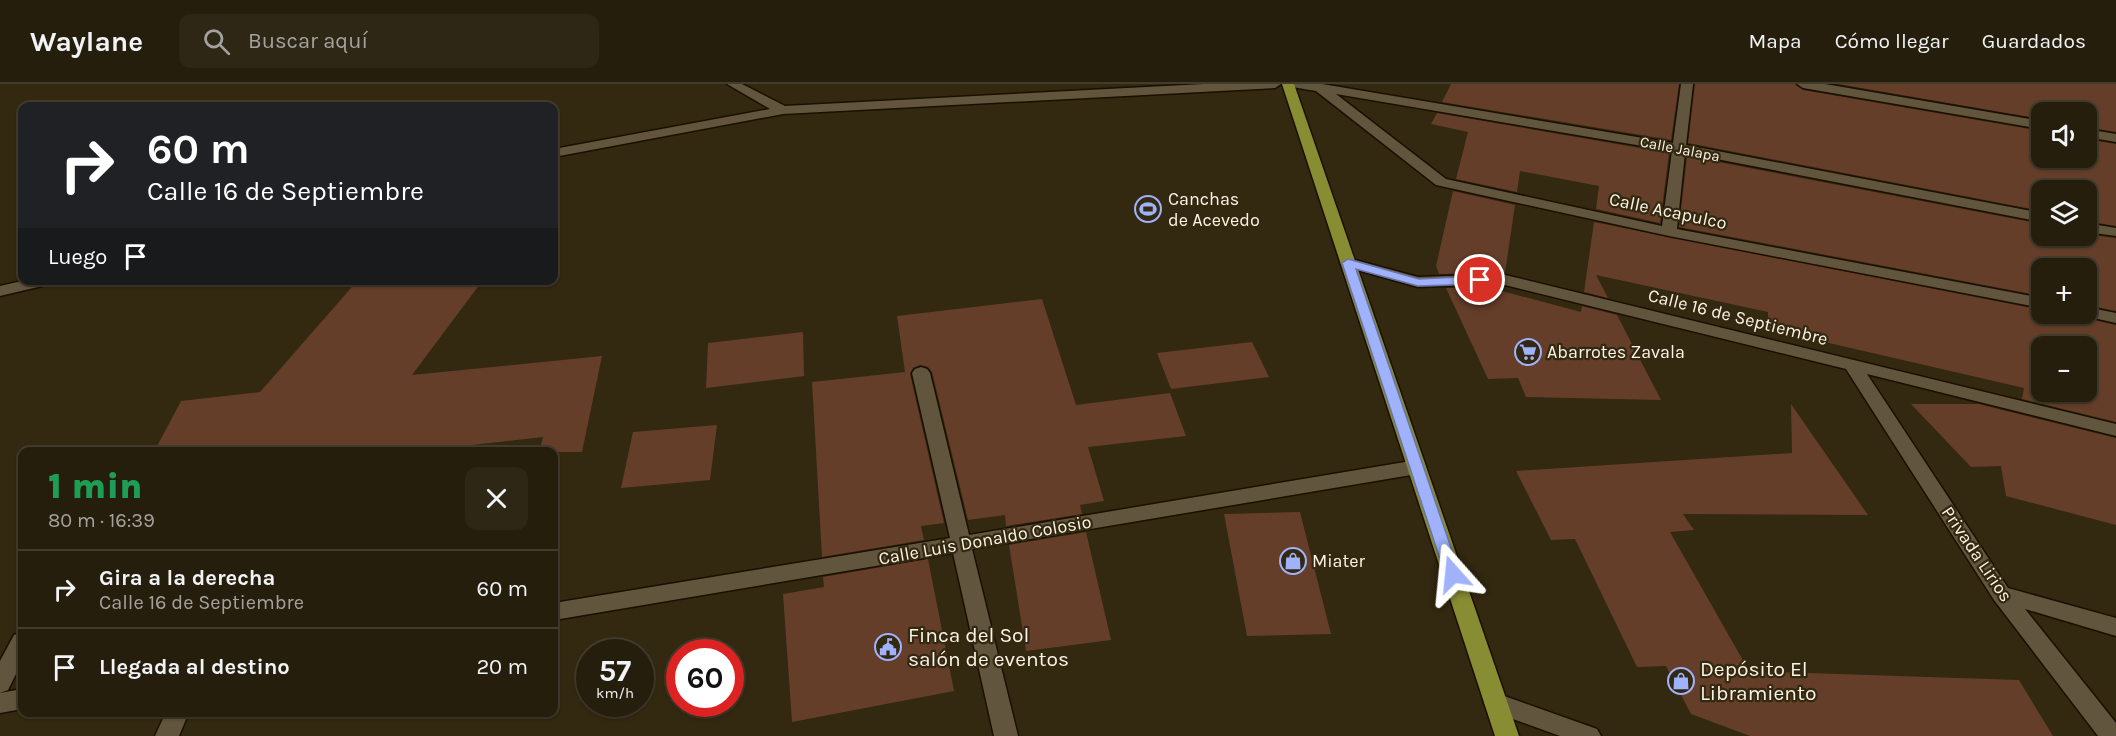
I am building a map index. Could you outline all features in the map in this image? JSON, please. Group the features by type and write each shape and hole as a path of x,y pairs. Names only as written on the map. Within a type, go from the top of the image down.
{"main road":[{"path":"1288,84 1507,736"}],"street":[{"path":"733,84 783,110"},
{"path":"558,152 783,110 1275,84"},
{"name":"Calle Jalapa","path":"1296,84 1679,148 2031,216"},
{"path":"1669,232 1687,84"},
{"path":"1803,84 2031,123"},
{"name":"Calle Acapulco","path":"1317,86 1441,182 1669,232 2031,301"},
{"path":"2097,135 2116,138"},
{"path":"2097,229 2116,232"},
{"name":"Calle 16 de Septiembre","path":"1348,263 1418,282 1501,279 2116,430"},
{"path":"0,291 27,285"},
{"path":"2097,314 2116,318"},
{"name":"Privada Lirios","path":"1852,365 2001,594 2112,736"},
{"path":"921,373 1006,736"},
{"name":"Calle Luis Donaldo Colosio","path":"558,611 961,545 1416,466"},
{"path":"2001,594 2116,627"},
{"path":"0,683 18,649"},
{"path":"0,703 18,700"},
{"path":"1496,703 1589,736"},
{"path":"167,736 176,717"}],"building":[{"path":"1451,84 1679,84 1671,140 1442,102"},
{"path":"1695,84 1795,84 1803,90 2031,129 2031,168 2097,168 2097,141 2116,144 2116,226 2097,223 2097,180 2031,180 2031,209 1688,143"},
{"path":"1838,84 2116,84 2116,132 2097,129 2097,102 2031,102 2031,117"},
{"path":"1437,113 1669,153 1660,223 1596,209 1599,186 1520,171 1517,192 1456,179 1468,132 1431,124"},
{"path":"1687,156 2031,222 2031,246 2097,246 2097,235 2116,238 2116,311 2097,307 2097,258 2031,258 2031,294 1679,227"},
{"path":"1453,191 1515,205 1505,273 1439,274 1436,266"},
{"path":"1594,222 2031,308 2031,324 2097,324 2097,321 2116,325 2116,422 2034,402 2097,402 2097,336 2031,336 2031,401 2022,399 2024,388 1768,329 1768,312 1596,275 1608,298 1584,292"},
{"path":"354,285 479,285 412,375 602,356 582,452 558,452 558,447 540,447 543,437 454,447 157,447 181,401 260,392"},
{"path":"1501,286 1502,291 1581,312 1582,306 1617,315 1661,400 1526,397 1518,378 1488,379 1446,288"},
{"path":"1042,299 1076,405 1170,393 1186,436 1088,447 1104,501 1080,505 1082,514 1006,526 1005,515 968,520 932,372 928,367 920,365 913,368 910,374 944,523 921,526 924,540 822,557 812,382 905,372 897,316"},
{"path":"803,332 804,376 706,388 708,343"},
{"path":"1252,342 1269,377 1171,389 1157,353"},
{"path":"1791,404 1868,515 1683,514 1694,530 1670,532 1749,671 2019,680 2053,736 1750,736 1691,714 1666,666 1637,667 1575,539 1551,540 1516,471 1792,453"},
{"path":"1911,404 1979,404 2116,438 2116,525 2006,496 2001,466 1971,467"},
{"path":"717,425 710,480 621,488 633,432"},
{"path":"1300,512 1331,634 1247,636 1224,514"},
{"path":"1086,532 1111,640 1026,651 1009,545"},
{"path":"928,559 954,691 792,722 783,594 824,587 823,577"}],"place":[{"name":"Canchas de Acevedo","path":"1148,209"},
{"name":"Abarrotes Zavala","path":"1528,352"},
{"name":"Miater","path":"1293,561"},
{"name":"Finca del Sol salón de eventos","path":"888,647"},
{"name":"Depósito El Libramiento","path":"1681,681"}],"route":[{"path":"1453,574 1348,263 1418,282 1480,280"}]}
